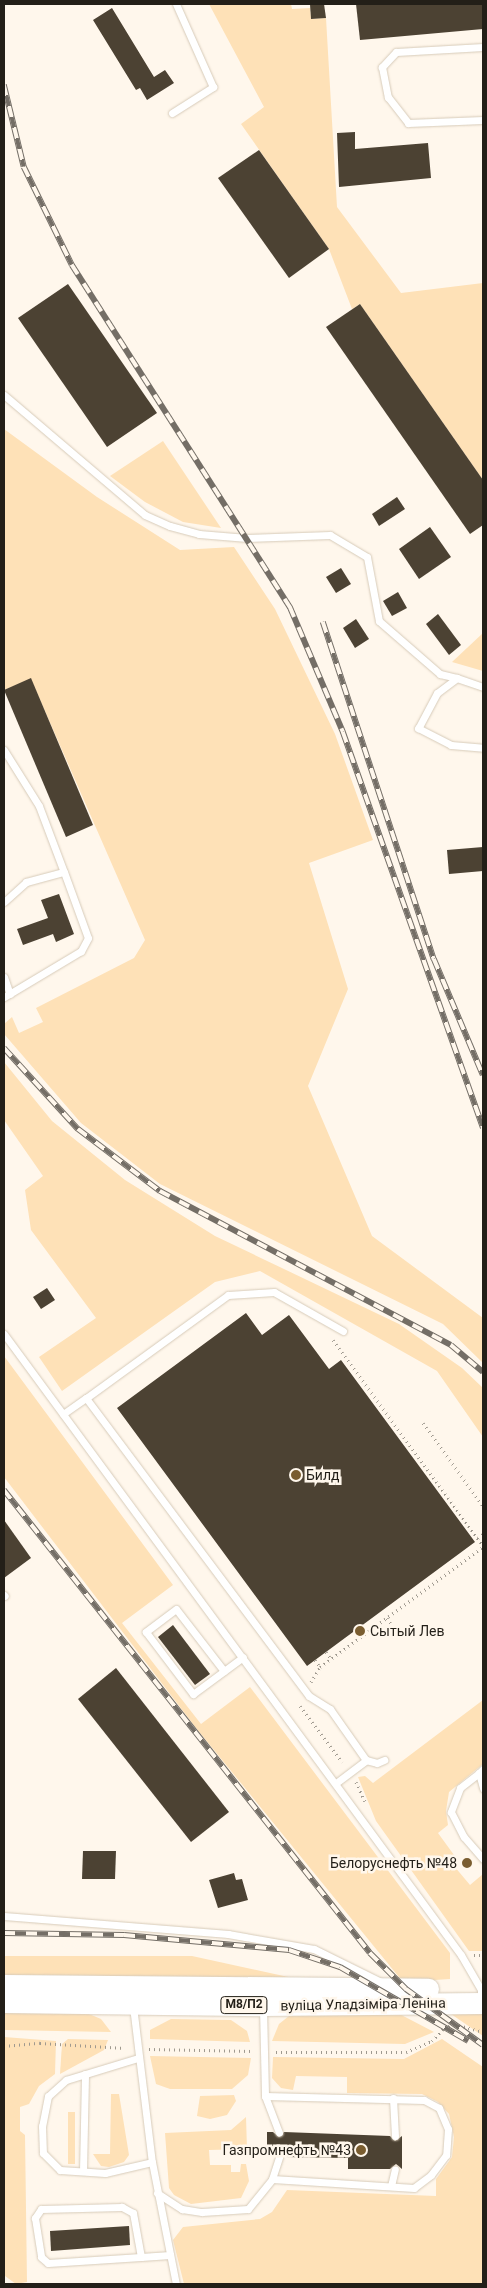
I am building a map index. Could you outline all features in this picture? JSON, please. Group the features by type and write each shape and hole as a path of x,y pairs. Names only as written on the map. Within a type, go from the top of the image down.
{"main road":[{"name":"вуліца Уладзіміра Леніна","path":"4,1985 132,1995"},
{"name":"вуліца Уладзіміра Леніна","path":"264,1996 390,1989 482,1996"},
{"name":"вуліца Уладзіміра Леніна","path":"4,2002 132,1995 482,1996"}],"lane":[{"path":"172,113 213,87 176,4"},
{"path":"483,47 396,52 382,67 388,97 408,123 483,120"},
{"path":"4,395 144,515 170,526 198,534 247,538 330,535 367,557 379,621 440,674 483,688"},
{"path":"457,678 438,693 418,728 451,745 483,748"},
{"path":"4,750 39,806 88,938 81,951 7,995 4,977"},
{"path":"4,902 26,882 64,872"},
{"path":"63,1414 226,1296 274,1292 343,1331"},
{"path":"4,1334 461,1955 482,1996"},
{"path":"86,1398 304,1689 315,1702 330,1709 366,1760 376,1763 384,1760"},
{"path":"224,1671 176,1609 146,1632 193,1694 243,1657"},
{"path":"336,1783 366,1760"},
{"path":"481,1771 483,1788"},
{"path":"481,1771 460,1788 451,1812 464,1837 483,1858"},
{"path":"4,1916 228,1934 314,1949 370,1974 390,1989"},
{"path":"132,1995 138,2058 152,2162 176,2284"},
{"path":"264,1996 263,2052 265,2096 279,2132"},
{"path":"138,2058 66,2080 48,2096 42,2126 43,2153 60,2170 83,2172 105,2173 152,2162"},
{"path":"83,2172 85,2074"},
{"path":"265,2096 424,2100 439,2108 448,2129 446,2155 431,2175 414,2188 272,2179"},
{"path":"393,2098 395,2136"},
{"path":"157,2193 182,2209 202,2212 248,2209 272,2179 279,2157"},
{"path":"390,2186 395,2169"},
{"path":"141,2257 133,2213 122,2207 41,2209 35,2218 41,2257 48,2263 141,2257 170,2255"}],"path":[{"path":"311,1682 320,1668 331,1659 483,1546 316,1316"},
{"path":"423,1423 483,1506"},
{"path":"404,1437 408,1434"},
{"path":"478,1538 483,1534"},
{"path":"386,1618 395,1630"},
{"path":"326,1652 331,1659"},
{"path":"314,1660 320,1668"},
{"path":"295,1698 342,1762"},
{"path":"4,2046 40,2043 138,2049 263,2052 406,2052 432,2041 444,2028 454,2024 483,2032"}],"shaded area":[{"path":"209,4 291,4 292,9 310,8 311,19 326,18 337,207 401,293 483,283 483,480 360,304 352,309 329,249 241,124 264,107"},
{"path":"4,429 97,497 180,550 234,547 275,609 335,734 373,840 309,863 348,989 308,1086 372,1236 483,1318 483,1363 443,1324 160,1184 81,1123 4,1034 4,1024 12,1017 19,1033 43,1022 36,1008 134,958 145,940 31,679 4,690"},
{"path":"163,441 221,528 183,522 145,502 110,476"},
{"path":"483,633 483,671 452,662"},
{"path":"4,1062 52,1121 125,1180 215,1236 399,1324 462,1368 483,1388 483,1437 437,1371 260,1271 215,1282 62,1391 39,1357 96,1318 31,1230 25,1190 43,1176 4,1120"},
{"path":"4,1356 173,1585 122,1623 201,1724 250,1687 450,1953 450,1979 403,1982 196,1728 4,1477"},
{"path":"483,1700 483,1764 449,1792 446,1811 448,1825 438,1833 454,1855 449,1860 470,1885 483,1874 483,1951 469,1951 376,1821 358,1777 365,1776 373,1783"},
{"path":"4,1956 192,1956 293,1978 4,1975"},
{"path":"388,2008 434,2032 405,2044 272,2041 279,2024 294,2012"},
{"path":"4,2010 62,2010 89,2014 101,2019 111,2032 4,2030"},
{"path":"451,2014 483,2014 483,2036"},
{"path":"171,2019 231,2020 247,2031 250,2042 150,2039 150,2030"},
{"path":"4,2037 56,2041 55,2074 39,2086 29,2104 20,2107 20,2131 25,2135 27,2282 16,2284 5,2276 4,2258"},
{"path":"68,2039 108,2040 104,2050 60,2074 62,2044"},
{"path":"442,2039 483,2067 483,2284 184,2284 173,2240 183,2227 260,2219 272,2212 287,2190 436,2196 436,2179 452,2157 454,2137 449,2114 438,2102 422,2094 347,2093 347,2077 296,2076 293,2090 281,2088 272,2078 273,2057 404,2059"},
{"path":"150,2056 251,2058 248,2075 232,2089 170,2089 156,2084"},
{"path":"111,2094 119,2094 129,2155 124,2162 109,2167 101,2166 93,2154 110,2154"},
{"path":"234,2095 236,2101 227,2115 210,2119 197,2116 200,2096"},
{"path":"68,2112 75,2112 75,2164 68,2164"},
{"path":"246,2117 247,2149 209,2150 210,2165 231,2165 231,2172 240,2172 241,2164 246,2164 249,2181 241,2198 191,2204 174,2195 169,2188 165,2133 231,2130"}],"building":[{"path":"310,4 324,4 326,18 311,19"},
{"path":"356,4 483,4 483,29 360,40"},
{"path":"112,8 154,77 165,70 174,83 147,100 140,88 136,90 93,20"},
{"path":"355,132 355,149 428,143 431,178 339,187 337,133"},
{"path":"259,150 329,249 289,278 218,178"},
{"path":"68,284 157,413 107,447 18,318"},
{"path":"360,304 483,480 483,525 470,534 326,327"},
{"path":"397,497 405,509 379,526 372,514"},
{"path":"430,527 451,557 419,579 399,549"},
{"path":"341,568 351,584 336,593 326,577"},
{"path":"398,592 407,608 392,616 383,601"},
{"path":"438,614 461,645 449,655 426,624"},
{"path":"356,619 369,639 355,648 343,628"},
{"path":"31,678 93,825 66,837 4,690"},
{"path":"483,847 483,871 449,874 447,850"},
{"path":"59,894 74,934 56,942 53,934 23,945 17,929 48,918 41,900"},
{"path":"47,1288 55,1300 41,1309 33,1297"},
{"name":"Билд","path":"246,1313 262,1335 289,1315 329,1369 341,1360 475,1542 307,1666 117,1408"},
{"path":"4,1520 31,1558 4,1578"},
{"path":"173,1625 210,1674 195,1685 158,1637"},
{"path":"116,1668 229,1812 191,1842 78,1699"},
{"path":"83,1851 116,1851 115,1879 82,1879"},
{"path":"234,1873 236,1880 242,1879 248,1900 218,1908 209,1880"},
{"path":"267,2132 273,2132 279,2137 284,2132 390,2136 395,2141 402,2136 402,2169 396,2164 390,2169 348,2169 348,2158 284,2157 278,2152 273,2157 267,2157"},
{"path":"129,2226 130,2245 51,2251 50,2231"}],"railway":[{"path":"4,85 24,167 72,265 290,607 343,732 483,1128"},
{"path":"323,622 434,959 483,1075"},
{"path":"4,1048 78,1129 160,1191 451,1345 483,1372"},
{"path":"4,1490 370,1953 406,1989 483,2045"},
{"path":"4,1933 124,1935 289,1950 340,1967 468,2041"}],"place":[{"name":"Билд","path":"296,1475"},
{"name":"Сытый Лев","path":"360,1631"},
{"name":"Белоруснефть №48","path":"467,1863"},
{"name":"Газпромнефть №43","path":"361,2150"}]}
